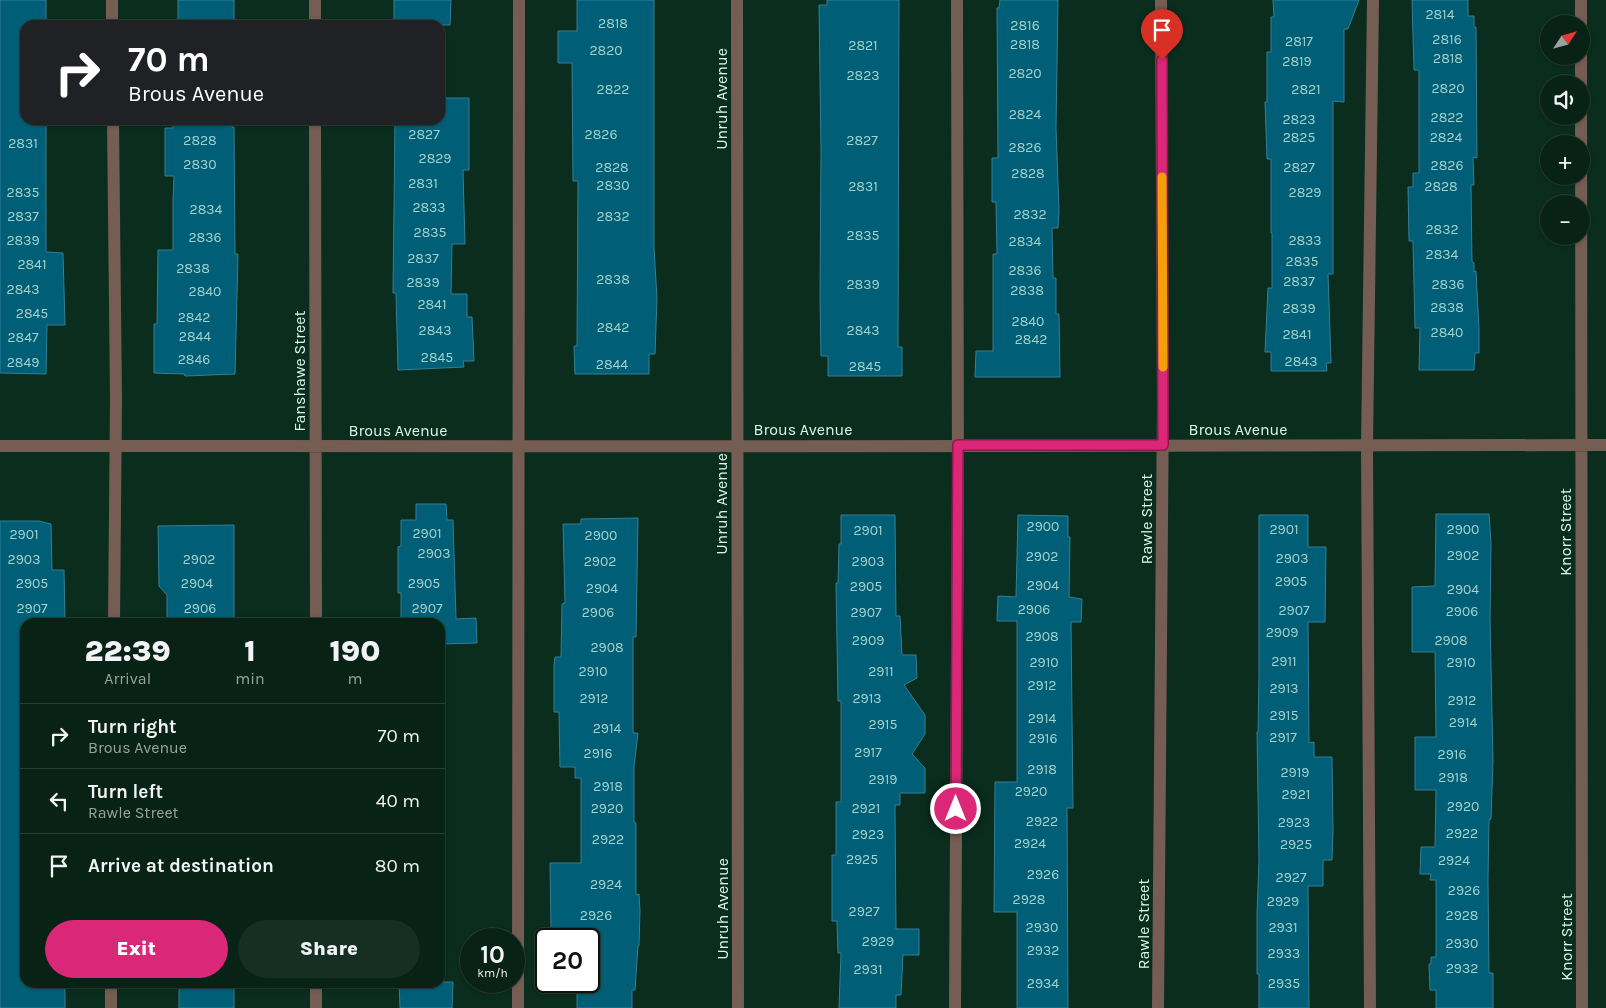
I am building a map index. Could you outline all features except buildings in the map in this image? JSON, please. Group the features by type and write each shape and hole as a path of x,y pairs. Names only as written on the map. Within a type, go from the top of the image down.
{"street":[{"path":"112,0 112,20"},
{"path":"315,0 315,20"},
{"path":"518,1008 519,0"},
{"name":"Unruh Avenue","path":"738,0 738,1008"},
{"path":"955,1008 958,445 957,0"},
{"name":"Rawle Street","path":"1158,1008 1163,445 1162,0"},
{"path":"1370,1008 1367,445 1373,0"},
{"path":"1581,0 1581,15"},
{"name":"Knorr Street","path":"1581,65 1582,1008"},
{"path":"113,125 114,618"},
{"name":"Fanshawe Street","path":"315,125 316,618"},
{"name":"Brous Avenue","path":"0,446 1606,445"},
{"path":"111,988 111,1008"},
{"path":"316,988 316,1008"}],"slow traffic":[{"path":"1162,177 1163,367"}],"route":[{"path":"956,809 958,445 1163,445 1162,60"}]}
